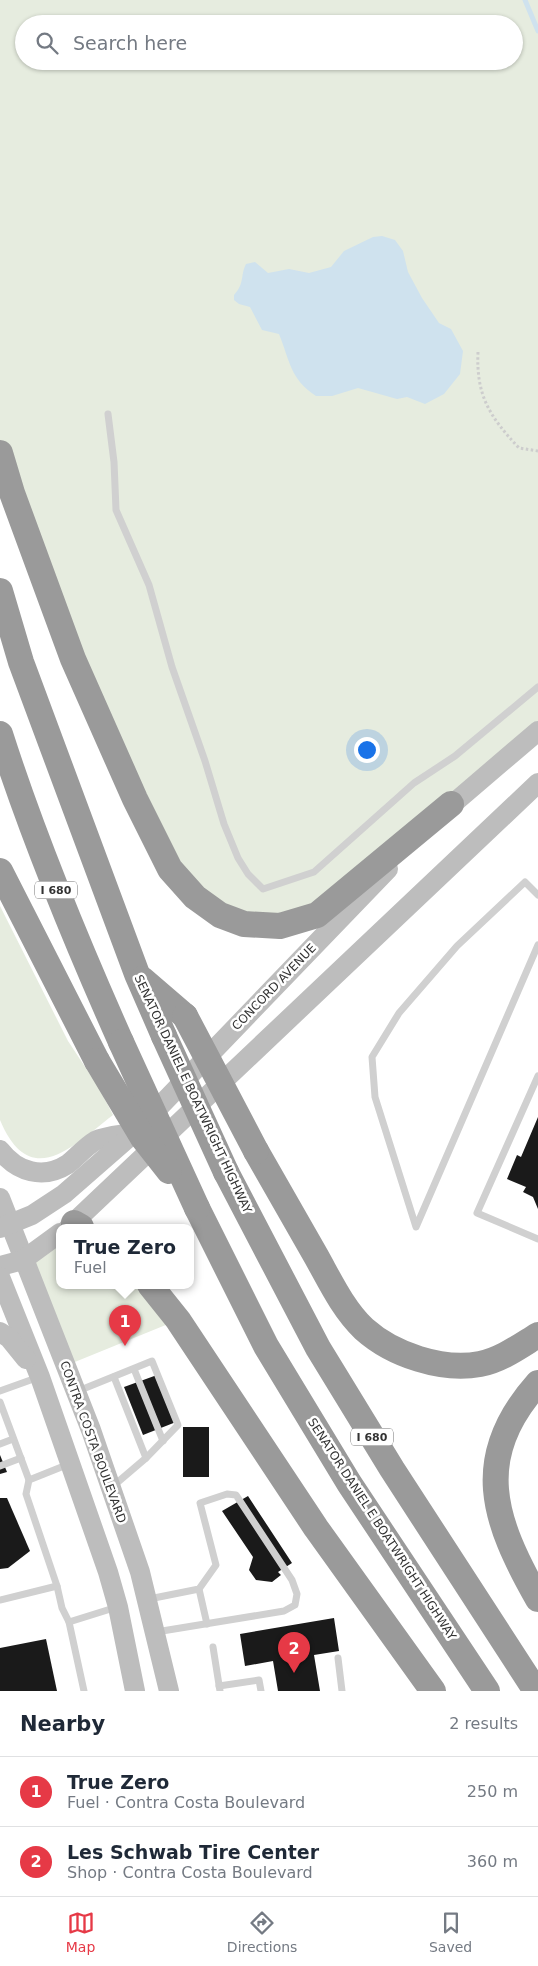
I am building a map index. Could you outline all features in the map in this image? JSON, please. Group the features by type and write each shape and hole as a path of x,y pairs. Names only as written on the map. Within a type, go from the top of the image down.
{"highway":[{"path":"0,453 12,493 73,659 135,799 170,869 195,898 220,915 244,924 280,926 316,915 451,804"},
{"name":"SENATOR DANIEL E BOATWRIGHT HIGHWAY","path":"0,591 21,662 137,974 226,1172 318,1348 392,1469 536,1691"},
{"name":"SENATOR DANIEL E BOATWRIGHT HIGHWAY","path":"0,734 20,796 70,926 197,1208 266,1346 349,1483 488,1691"},
{"path":"0,871 97,1061 143,1138 197,1208"},
{"path":"137,974 185,1016 256,1151 342,1302 365,1329 393,1348 416,1359 448,1365 481,1364 506,1355 538,1336"},
{"path":"153,1289 178,1320 316,1528 433,1691"},
{"path":"538,1384 521,1403 505,1431 497,1458 496,1494 502,1525 520,1568 538,1599"}],"main road":[{"name":"CONCORD AVENUE","path":"5,1226 32,1215 64,1194 135,1132 451,804 538,731"},
{"path":"75,1224 538,783"},
{"path":"0,1150 14,1165 22,1169 30,1172 47,1172 68,1164 95,1141 135,1132"},
{"name":"CONTRA COSTA BOULEVARD","path":"0,1198 5,1226 23,1260 76,1392 140,1572 169,1691"},
{"path":"0,1266 23,1260 56,1238"},
{"path":"0,1277 40,1377 108,1572 118,1607 135,1691"},
{"path":"0,1332 9,1338 40,1377"},
{"path":"128,1656 153,1674 156,1691"}],"lane":[{"path":"108,414 114,462 116,510 149,585 172,667 205,761 224,824 238,858 248,874 263,889 314,872 414,783 455,756 538,687"},
{"path":"538,895 525,882 457,946 399,1013 372,1057 375,1097 416,1227 538,946"},
{"path":"538,1076 477,1214 538,1239"},
{"path":"76,1392 152,1361 178,1425 146,1458 111,1488"},
{"path":"134,1369 163,1440"},
{"path":"114,1376 146,1458"},
{"path":"0,1391 40,1377"},
{"path":"0,1402 2,1415 29,1480 26,1494 57,1586 62,1608 69,1622 84,1691"},
{"path":"0,1444 13,1439"},
{"path":"0,1466 21,1458"},
{"path":"29,1480 69,1464"},
{"path":"147,1600 199,1589 216,1565 200,1503 227,1494 236,1496 292,1580 297,1594 295,1605 284,1611 155,1632"},
{"path":"0,1600 57,1586"},
{"path":"199,1589 207,1624"},
{"path":"69,1622 118,1607"},
{"path":"213,1646 220,1688 259,1680 261,1691"},
{"path":"338,1658 342,1691"}],"path":[{"path":"478,352 477,374 483,400 498,426 519,448 538,451"}],"shaded area":[{"path":"0,0 538,0 538,731 317,915 244,924 170,869 0,453"},
{"path":"0,906 68,1041 99,1088 113,1115 83,1139 53,1156 38,1158 25,1154 12,1142 0,1120"},
{"path":"56,1236 56,1289 153,1289 178,1320 65,1366 23,1260"}],"water":[{"path":"382,236 395,240 403,251 408,272 422,298 439,323 451,329 463,351 460,374 444,394 425,404 407,397 397,399 358,388 332,396 316,396 307,390 296,376 279,334 262,330 250,307 239,304 234,300 234,295 240,287 246,264 255,262 268,273 289,269 309,273 331,267 344,251 373,237"}],"building":[{"path":"538,1117 538,1209 533,1197 523,1192 526,1187 507,1179 517,1155 521,1157"},
{"path":"157,1375 176,1422 143,1435 124,1387"},
{"path":"183,1427 209,1427 209,1477 183,1477"},
{"path":"0,1455 7,1472 0,1474"},
{"path":"248,1496 292,1563 278,1572 281,1575 272,1582 256,1580 249,1570 253,1557 222,1511"},
{"path":"0,1498 7,1498 30,1551 8,1568 0,1569"},
{"path":"334,1618 339,1651 314,1655 320,1691 278,1691 273,1661 245,1666 240,1634"},
{"path":"46,1639 57,1691 0,1691 0,1648"}],"waterway":[{"path":"525,0 538,31"}],"place":[{"name":"True Zero","path":"125,1346"},
{"name":"Les Schwab Tire Center","path":"294,1673"}]}
